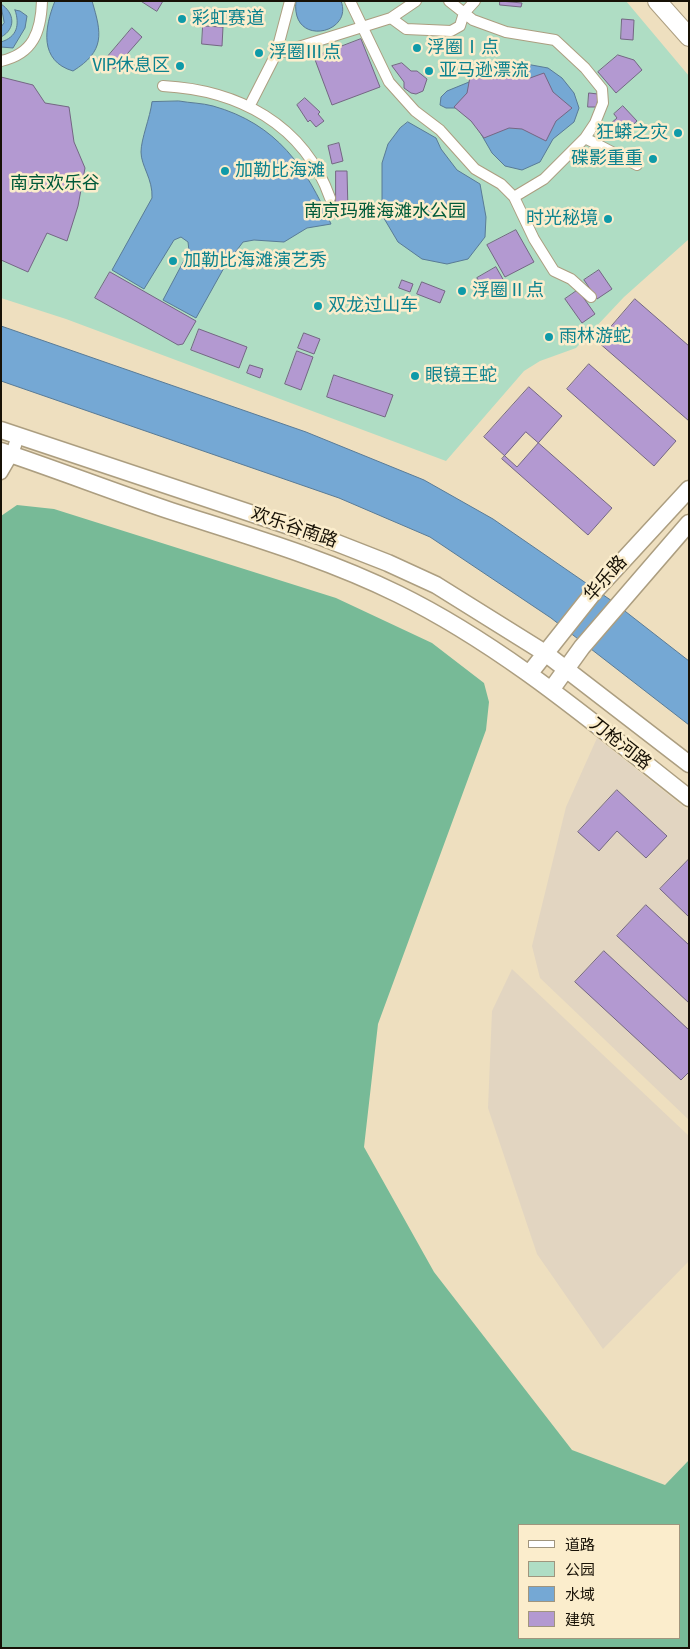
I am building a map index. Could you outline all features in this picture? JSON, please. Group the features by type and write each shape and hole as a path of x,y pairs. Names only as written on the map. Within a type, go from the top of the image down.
{"main road":[{"path":"657,1 689,38"}],"street":[{"path":"1,61 26,52 33,42 42,14 42,1"},
{"path":"250,105 276,54 290,1"},
{"path":"350,1 364,25 389,82 414,111 440,130 475,170 500,184 514,197 546,260 554,270 571,279 591,297"},
{"path":"276,54 391,18 416,1"},
{"path":"449,1 473,20 506,32 554,40 585,68 602,90 603,103 595,124 585,138 544,179 514,197"},
{"path":"391,18 406,29 451,31 460,26 464,13 474,1"},
{"path":"163,86 202,90 250,105 282,129 307,156 323,179 330,198"},
{"path":"585,138 637,165"},
{"name":"欢乐谷南路","path":"1,430 319,536 388,562 436,585 545,652 567,670"},
{"path":"1,473 7,453 18,436"},
{"name":"欢乐谷南路","path":"7,453 168,510 310,556 398,594 448,621 551,690"},
{"name":"华乐路","path":"529,674 594,592 689,489"},
{"name":"华乐路","path":"551,690 582,647 689,523"},
{"name":"刀枪河路","path":"567,670 689,764"},
{"name":"刀枪河路","path":"551,690 689,798"},
{"path":"635,756 634,739 641,735 651,734"}],"shaded area":[{"path":"597,738 689,811 689,1120 540,978 532,946 566,807"},
{"path":"512,969 689,1136 689,1261 603,1349 537,1254 488,1108 492,1011"}],"green space":[{"name":"南京玛雅海滩水公园","path":"1,1 626,1 689,76 689,239 624,297 576,348 540,361 524,371 446,461 66,319 1,298"},
{"path":"17,505 54,509 336,598 432,643 484,683 489,702 486,730 378,1024 364,1147 434,1272 572,1450 665,1485 689,1460 689,1648 1,1648 1,516"}],"water":[{"path":"55,1 92,1 98,23 99,32 96,49 83,64 73,71 54,60 49,52 47,42 48,22"},
{"path":"296,1 341,1 343,12 339,22 331,28 321,31 311,30 302,25 297,16"},
{"path":"1,4 9,12 12,21 9,30 1,37 1,27 4,23"},
{"path":"15,10 27,16 25,28 13,48 1,47 1,42 11,37 16,30"},
{"path":"526,64 548,68 562,78 574,93 579,108 574,122 553,139 540,162 522,170 505,166 492,153 477,127 458,108 446,108 440,105 441,97 447,91 474,80 494,66"},
{"path":"179,101 209,105 235,114 255,124 272,136 300,166 331,224 307,228 284,242 254,240 243,242 225,266 196,318 163,300 189,251 188,242 181,237 174,240 144,289 112,270 152,198 151,185 141,152 152,102"},
{"path":"408,122 436,138 441,149 457,170 480,184 486,217 485,237 468,259 447,264 422,259 398,242 382,215 382,163 388,144 400,128"},
{"path":"1,326 306,432 424,480 493,519 612,601 689,661 689,725 551,618 430,537 339,498 1,381"}],"building":[{"path":"141,1 163,1 157,11"},
{"path":"500,1 522,3 521,7 500,5"},
{"path":"622,19 634,20 633,40 621,39"},
{"path":"203,26 223,27 222,46 202,44"},
{"path":"132,28 142,37 114,69 104,61"},
{"path":"361,39 380,87 332,105 314,57"},
{"path":"618,55 634,60 642,70 616,93 598,72"},
{"path":"402,63 411,71 417,71 427,79 423,91 416,94 404,88 404,82 392,66"},
{"path":"508,73 530,78 544,73 553,92 572,108 556,121 546,141 522,129 509,128 484,138 471,121 454,107 467,93 470,77 490,79"},
{"path":"1,77 33,85 45,103 69,107 74,142 85,168 78,206 67,241 47,233 28,272 1,260"},
{"path":"589,93 598,94 597,107 588,107"},
{"path":"305,98 320,112 318,114 324,121 316,127 310,120 308,122 297,105"},
{"path":"623,106 637,121 627,130 624,126 608,139 602,131 617,118 614,114"},
{"path":"339,143 343,161 332,164 328,146"},
{"path":"336,171 347,171 348,211 336,211"},
{"path":"516,230 534,262 505,277 487,245"},
{"path":"496,267 504,281 485,291 477,278"},
{"path":"599,270 612,289 597,299 584,280"},
{"path":"110,272 196,321 183,344 178,345 95,298"},
{"path":"402,280 413,284 410,292 399,288"},
{"path":"422,282 445,291 440,303 417,294"},
{"path":"578,290 595,314 582,323 565,299"},
{"path":"635,299 689,346 689,421 598,342"},
{"path":"199,329 247,347 239,368 191,350"},
{"path":"304,333 320,339 314,354 298,348"},
{"path":"297,351 313,357 301,390 285,384"},
{"path":"589,364 676,441 654,466 567,389"},
{"path":"250,365 263,369 260,378 247,373"},
{"path":"334,375 393,395 385,417 327,397"},
{"path":"529,387 562,416 517,467 484,437"},
{"path":"526,432 612,508 588,535 502,459"},
{"path":"617,790 667,836 646,858 617,831 599,851 578,832"},
{"path":"689,859 689,917 660,889"},
{"path":"646,905 689,945 689,1003 617,936"},
{"path":"604,951 689,1030 689,1072 681,1080 575,982"}],"place":[{"name":"彩虹赛道","path":"182,19"},
{"name":"浮圈Ⅰ点","path":"417,48"},
{"name":"浮圈Ⅲ点","path":"259,53"},
{"name":"VIP休息区","path":"180,66"},
{"name":"亚马逊漂流","path":"429,71"},
{"name":"狂蟒之灾","path":"678,133"},
{"name":"碟影重重","path":"653,159"},
{"name":"加勒比海滩","path":"225,171"},
{"name":"时光秘境","path":"608,219"},
{"name":"加勒比海滩演艺秀","path":"173,261"},
{"name":"浮圈Ⅱ点","path":"462,291"},
{"name":"双龙过山车","path":"318,306"},
{"name":"雨林游蛇","path":"549,337"},
{"name":"眼镜王蛇","path":"415,376"}],"park label":[{"name":"南京欢乐谷","path":"55,184"}]}
